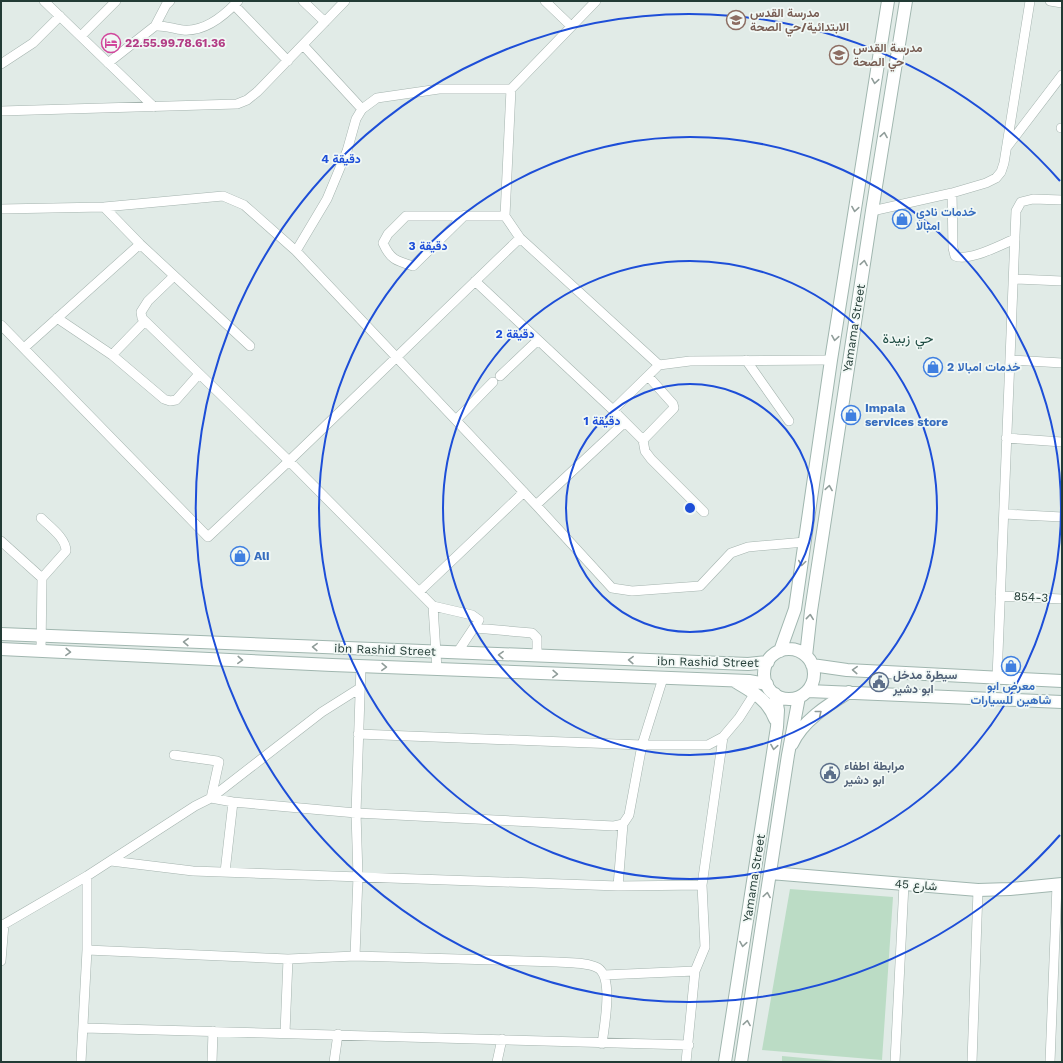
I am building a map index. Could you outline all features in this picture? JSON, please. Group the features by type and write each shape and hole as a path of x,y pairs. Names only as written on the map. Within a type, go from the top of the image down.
{"main road":[{"name":"Yamama Street","path":"780,651 795,609 831,360 888,1"},
{"name":"Yamama Street","path":"809,660 812,603 906,1"},
{"path":"865,149 882,151"},
{"name":"ibn Rashid Street","path":"1,634 748,664 768,662"},
{"name":"ibn Rashid Street","path":"1,649 362,666 733,681 767,684"},
{"path":"1062,681 847,670 809,660 796,650 780,651 768,662 765,673 767,684 775,694 786,699 803,694 849,692 1062,702"},
{"path":"803,694 814,676 809,660"},
{"path":"733,681 755,693 771,708 778,727"},
{"path":"788,755 799,733 806,724 822,710 849,692"},
{"name":"Yamama Street","path":"725,1062 778,727 778,710 775,694"},
{"name":"Yamama Street","path":"741,1062 788,755 803,694"},
{"name":"شارع 45","path":"770,873 978,890 1059,884"}],"street":[{"path":"44,1 154,107"},
{"path":"81,36 116,1"},
{"path":"108,63 155,26 166,5 170,1"},
{"path":"303,1 325,22"},
{"path":"1,111 237,104 247,100 257,92 346,1"},
{"path":"545,1 571,26"},
{"path":"596,1 511,89 506,216 520,238 659,365"},
{"path":"872,211 952,193 980,185 996,178 1001,172 1030,1"},
{"path":"1050,1 1062,3"},
{"path":"155,26 183,30 202,28 210,25 236,3 288,61"},
{"path":"1,64 33,43 60,16"},
{"path":"303,45 362,109"},
{"path":"1006,148 1062,75"},
{"path":"296,251 327,199 347,151 356,119 362,109 377,98 439,89 511,89"},
{"path":"952,193 953,248 955,256 961,258 971,256 1015,239"},
{"path":"1,209 104,207 223,196 244,205 296,251 524,492 612,588 625,590 700,586 731,553 748,547 805,542"},
{"path":"997,678 1016,211 1021,202 1033,199 1062,200"},
{"path":"104,207 140,244 250,346"},
{"path":"465,215 413,266 398,262 388,254 383,243 388,234 406,216 465,215 506,216"},
{"path":"2,327 208,537 520,238"},
{"path":"24,348 140,244"},
{"path":"174,276 148,301 140,315 289,461 433,606 476,617 479,620 457,653"},
{"path":"1014,279 1062,282"},
{"path":"475,282 626,422 643,440 645,451 651,459 704,512"},
{"path":"57,318 112,355 159,396 170,401 176,400 199,374"},
{"path":"112,355 145,321"},
{"path":"456,420 538,340"},
{"path":"614,410 659,365 690,360 831,360"},
{"path":"746,360 789,421"},
{"path":"1010,360 1062,362"},
{"path":"643,440 674,408 673,404 648,376"},
{"path":"536,505 626,422"},
{"path":"1006,438 1062,442"},
{"path":"419,592 524,492"},
{"path":"1004,514 1062,517"},
{"path":"41,518 60,537 66,546 66,551 42,578 41,651"},
{"path":"1,541 42,578"},
{"name":"854-3","path":"1000,596 1062,599"},
{"path":"433,606 437,669"},
{"path":"475,628 532,634 537,638 536,656"},
{"path":"355,956 358,876 356,813 358,734 362,666"},
{"path":"618,886 623,824 629,815 642,745 663,678"},
{"path":"1,961 2,925 87,876 195,806 211,798 322,712 360,688"},
{"path":"358,734 642,745 708,745 723,737 755,693"},
{"path":"686,1062 689,1045 695,971 705,947 702,885 723,737"},
{"path":"174,755 214,760 218,762 211,798"},
{"path":"211,798 232,802 356,813 614,826 623,824"},
{"path":"225,872 232,802"},
{"path":"111,861 193,871 618,886 702,885"},
{"path":"81,1062 87,950 87,876"},
{"path":"895,1062 904,884"},
{"path":"1050,1062 1059,884"},
{"path":"972,1062 978,890"},
{"path":"87,950 288,959 355,956 558,962 590,965 599,968 604,975 608,987 602,1044"},
{"path":"285,1032 288,959"},
{"path":"604,975 695,971"},
{"path":"84,1028 213,1032 285,1032 502,1039 602,1044 689,1045"},
{"path":"212,1062 213,1032"},
{"path":"334,1062 338,1034"},
{"path":"497,1062 502,1039"}],"green space":[{"path":"790,889 893,897 882,1060 762,1050"},
{"path":"782,1056 847,1062 782,1062"}],"place":[{"name":"مدرسة القدس الابتدائية/حي الصحة","path":"736,20"},
{"name":"22.55.99.78.61.36","path":"111,43"},
{"name":"مدرسة القدس حي الصحة","path":"839,55"},
{"name":"خدمات نادي امبالا","path":"902,219"},
{"name":"خدمات امبالا 2","path":"933,367"},
{"name":"Impala services store","path":"851,415"},
{"name":"Ali","path":"240,556"},
{"name":"معرض ابو شاهين للسيارات","path":"1011,666"},
{"name":"سيطرة مدخل ابو دشير","path":"879,682"},
{"name":"مرابطة اطفاء ابو دشير","path":"830,773"}],"district":[{"name":"حي زبيدة","path":"908,338"}]}
